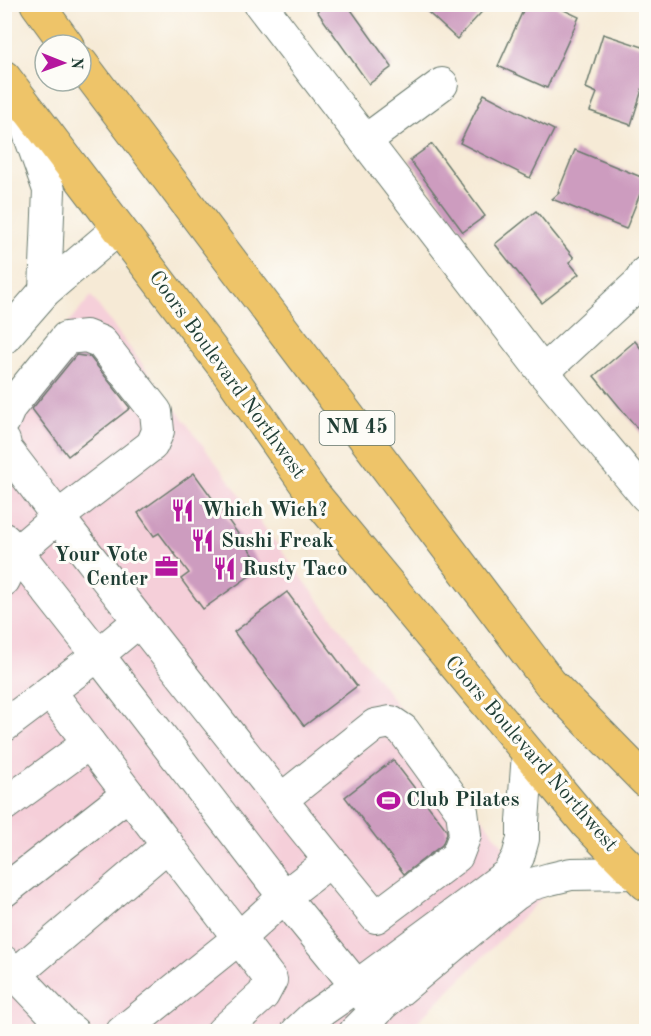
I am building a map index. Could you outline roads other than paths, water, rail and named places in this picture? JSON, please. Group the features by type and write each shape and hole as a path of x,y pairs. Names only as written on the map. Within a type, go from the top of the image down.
{"main road":[{"path":"37,4 58,33"},
{"name":"NM 45","path":"93,79 550,683 646,781"},
{"name":"Coors Boulevard Northwest","path":"8,82 225,368 311,491 588,825 641,878"}],"street":[{"path":"260,4 543,372 646,496"},
{"path":"8,82 49,190 45,291"},
{"path":"365,141 442,84"},
{"path":"4,338 45,291 118,228"},
{"path":"543,372 639,283 646,272"},
{"path":"4,421 10,407 66,338 86,336 101,342 156,412 158,431 152,445 58,517 11,545 4,580"},
{"path":"4,441 6,449 139,621 376,917 457,856 465,835 462,811 403,730 391,722 375,725 282,799"},
{"path":"11,545 293,908 357,986 366,1021 488,916 529,885 571,874 641,878"},
{"path":"4,726 139,621"},
{"path":"50,692 271,980 263,995 222,1032"},
{"path":"4,806 89,742"},
{"path":"297,1032 314,1016 507,874 518,857 523,839 528,753"},
{"path":"4,891 128,794"},
{"path":"73,1032 10,968 168,845"},
{"path":"135,1028 285,896 330,861"}],"place":[{"name":"Which Wich?","path":"183,510"},
{"name":"Sushi Freak","path":"203,541"},
{"name":"Your Vote Center","path":"166,567"},
{"name":"Rusty Taco","path":"224,569"},
{"name":"Club Pilates","path":"388,800"}]}
